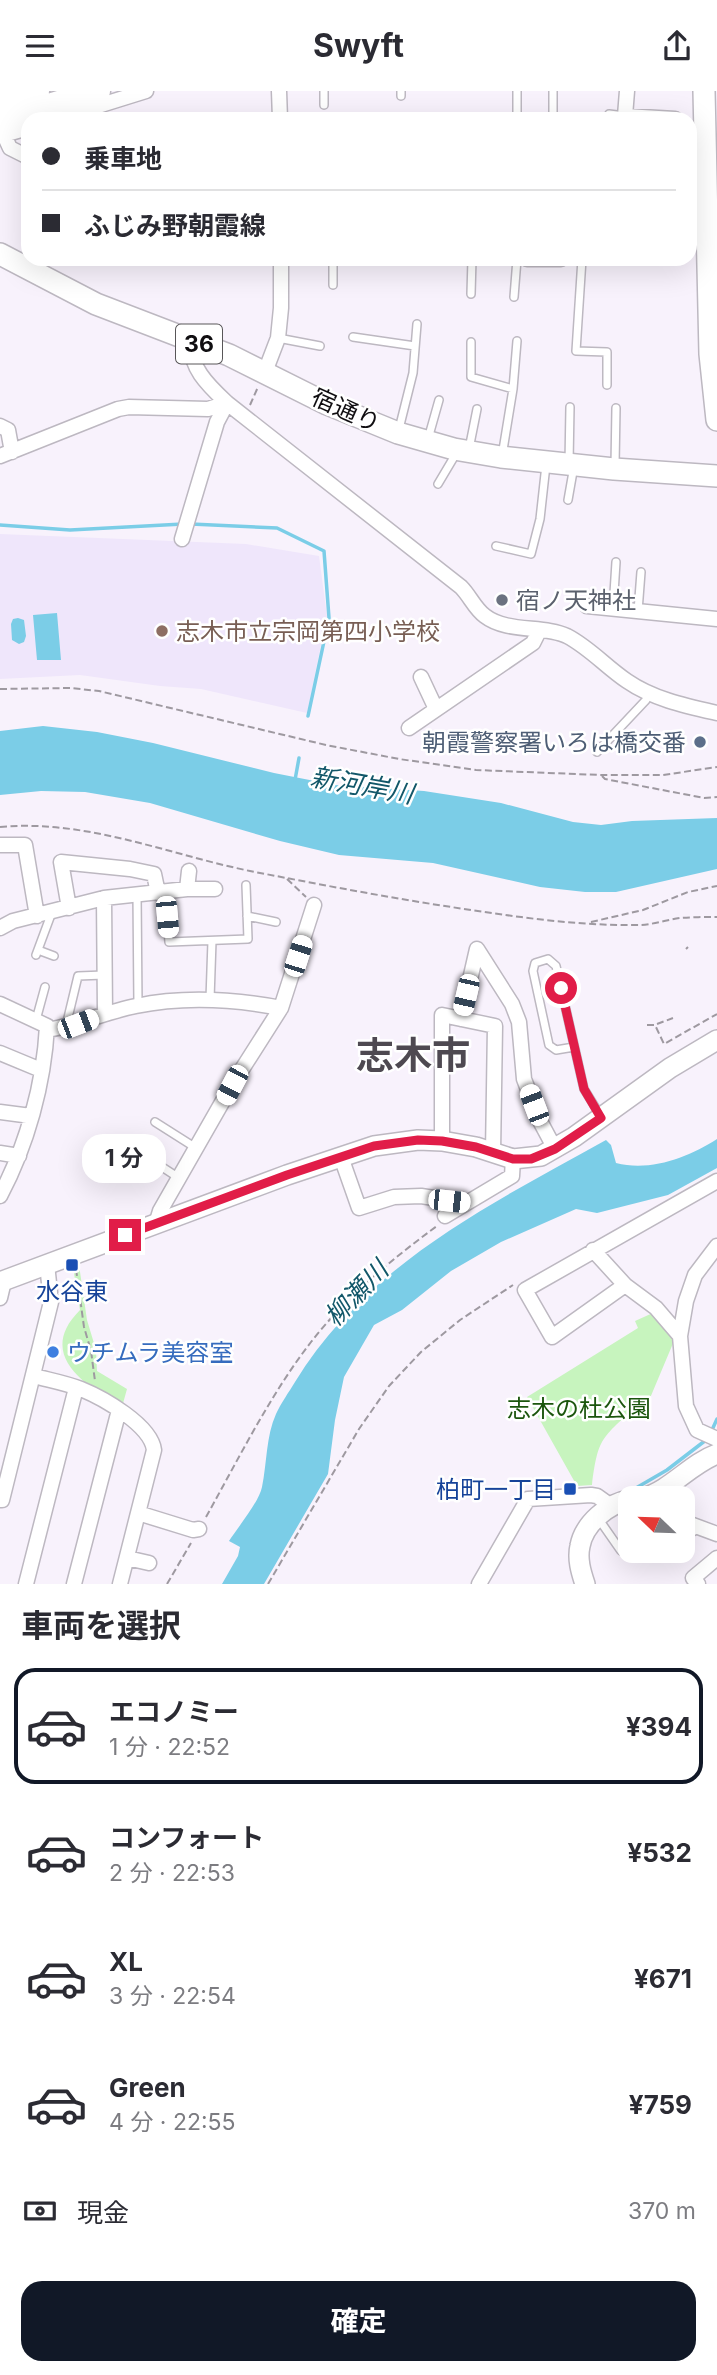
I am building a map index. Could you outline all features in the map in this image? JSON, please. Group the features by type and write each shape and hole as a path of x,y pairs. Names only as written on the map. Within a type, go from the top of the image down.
{"highway":[{"path":"0,102 37,91"},
{"path":"47,112 98,91"},
{"path":"1,131 21,123"}],"main road":[{"path":"705,91 697,120 702,146 708,224 710,353 717,420"},
{"name":"宿通り","path":"0,254 21,265"},
{"name":"宿通り","path":"23,266 96,304 265,372 327,404 427,442 502,457 717,476"},
{"path":"2,1287 47,1264 341,1157 389,1144 442,1141 476,1147 513,1159 531,1159 555,1149 670,1068 717,1040"},
{"path":"668,1486 713,1458"},
{"path":"585,1584 579,1558 583,1536 618,1506"}],"street":[{"path":"78,112 146,91"},
{"path":"279,91 280,112"},
{"path":"625,112 627,91"},
{"path":"21,129 1,131 10,148 21,154"},
{"path":"265,372 278,338 281,266"},
{"path":"192,341 191,355 195,365 213,390 461,587 482,614 495,622 553,632 570,638 626,681 649,693 717,713"},
{"path":"0,426 8,430 6,454 118,409 208,409 227,403"},
{"path":"182,539 217,422 227,403"},
{"path":"587,606 717,619"},
{"path":"410,728 534,643 539,631"},
{"path":"421,677 436,709"},
{"path":"0,845 25,845 37,916"},
{"path":"69,908 61,862 154,874 161,892"},
{"path":"187,889 189,871"},
{"path":"0,928 13,921 104,898 187,889 215,889"},
{"path":"104,898 105,1014"},
{"path":"156,1224 160,1211 232,1085 281,1008 314,905"},
{"path":"461,1019 477,949 512,1004 519,1022 524,1079 540,1121 555,1149"},
{"path":"47,1030 138,1006 184,999 250,1002 281,1008"},
{"path":"0,1004 47,1026 31,1116 19,1156 1,1190"},
{"path":"442,1141 442,1015 495,1026 493,1153"},
{"path":"0,1053 41,1070"},
{"path":"0,1112 31,1116"},
{"path":"0,1153 19,1156"},
{"path":"341,1157 359,1208 394,1197 421,1196 466,1203"},
{"path":"445,1216 512,1176 513,1159"},
{"path":"625,1285 552,1336 525,1290 717,1181"},
{"path":"717,1246 695,1275 686,1301 680,1336 686,1406 697,1430 717,1439"},
{"path":"593,1250 625,1285 656,1308 680,1336"},
{"path":"1,1503 51,1302 47,1264"},
{"path":"34,1376 94,1396 141,1427 153,1442 154,1450 120,1584"},
{"path":"26,1584 76,1388"},
{"path":"74,1584 119,1410"},
{"path":"479,1584 528,1499 591,1495 618,1506"},
{"path":"138,1513 199,1529"},
{"path":"695,1525 717,1534"},
{"path":"127,1558 149,1563"},
{"path":"698,1584 693,1578 717,1558"}],"lane":[{"path":"324,91 324,104"},
{"path":"517,91 517,112"},
{"path":"553,91 553,112"},
{"path":"333,266 333,285"},
{"path":"471,294 472,266"},
{"path":"514,297 516,266"},
{"path":"582,266 576,351 607,352 607,384"},
{"path":"398,433 413,373 417,324"},
{"path":"353,337 415,347"},
{"path":"278,338 320,346"},
{"path":"502,457 513,389 516,341"},
{"path":"471,342 471,377 513,389"},
{"path":"427,442 439,400"},
{"path":"568,500 571,464 570,407"},
{"path":"614,469 616,408"},
{"path":"438,484 464,451 477,409"},
{"path":"496,546 531,554 540,519 546,461"},
{"path":"613,608 616,562"},
{"path":"638,611 641,572"},
{"path":"597,752 646,700 649,693"},
{"path":"161,892 169,942 248,939 246,885"},
{"path":"137,894 138,1006"},
{"path":"52,912 37,952 54,956"},
{"path":"247,916 275,922"},
{"path":"210,1000 212,941"},
{"path":"574,1047 556,1049 549,1045 533,971 538,961 551,960 556,966 584,1089 601,1118"},
{"path":"66,1027 78,975 104,975"},
{"path":"36,1020 45,987"},
{"path":"155,1122 197,1149"},
{"path":"139,1153 179,1178"},
{"path":"695,1530 701,1527"}],"path":[{"path":"0,689 70,688 120,695 326,745 399,759 476,769 663,775 717,767"},
{"path":"600,775 605,779 704,798 717,797"},
{"path":"0,827 42,826 75,829 285,877 378,896 479,912 586,923 641,925 681,918 717,917"},
{"path":"285,877 314,905"},
{"path":"586,923 643,910 688,892 717,886"},
{"path":"655,1025 664,1044 717,1014"},
{"path":"647,1025 673,1018"},
{"path":"167,1584 280,1388 311,1342 354,1296 442,1222 445,1216"},
{"path":"75,1254 83,1319 94,1369 94,1396"},
{"path":"268,1584 359,1429 389,1386 421,1352 494,1296 516,1283"}],"shaded area":[{"name":"志木市立宗岡第四小学校","path":"0,534 246,544 319,556 327,616 307,713 201,689 80,675 0,679"}],"green space":[{"path":"78,1258 87,1320 96,1350 97,1371 127,1389 122,1407 80,1378 70,1367 64,1354 63,1341 68,1326 80,1310 72,1261"},
{"name":"志木の杜公園","path":"655,1312 666,1324 674,1341 645,1410 637,1406 609,1432 600,1447 592,1485 577,1486 527,1397 638,1328 635,1321"}],"water":[{"path":"57,613 61,660 37,660 33,615"},
{"path":"13,619 24,620 26,636 24,642 19,644 12,640 11,624"},
{"path":"43,726 97,732 153,743 335,785 424,791 501,803 573,822 601,825 632,821 717,818 717,869 616,892 585,892 540,887 433,863 339,855 280,841 150,803 85,792 41,791 0,795 0,731"},
{"path":"717,1139 717,1168 668,1195 597,1213 576,1209 501,1242 451,1271 402,1310 374,1325 344,1377 328,1474 264,1584 222,1584 238,1556 240,1547 229,1541 260,1493 270,1431 276,1414 324,1341 357,1304 394,1271 434,1241 519,1188 606,1140 611,1145 616,1163 643,1166 682,1157"}],"waterway":[{"path":"0,525 70,530 183,524"},
{"path":"191,524 277,528 324,551 329,618 308,716"},
{"path":"295,780 299,758"},
{"path":"712,1430 717,1419"},
{"path":"639,1486 667,1470 706,1440"}],"place":[{"name":"宿ノ天神社","path":"502,600"},
{"name":"志木市立宗岡第四小学校","path":"162,631"},
{"name":"朝霞警察署いろは橋交番","path":"700,742"},
{"name":"水谷東","path":"72,1265"},
{"name":"ウチムラ美容室","path":"53,1352"},
{"name":"柏町一丁目","path":"570,1489"}],"district":[{"name":"志木市","path":"413,1055"}],"route":[{"path":"125,1235 374,1146 418,1140 442,1141 476,1147 521,1160 541,1156 555,1149 601,1118 584,1089 561,988"}],"water label":[{"name":"新河岸川","path":"362,785"},
{"name":"柳瀬川","path":"356,1293"}]}
